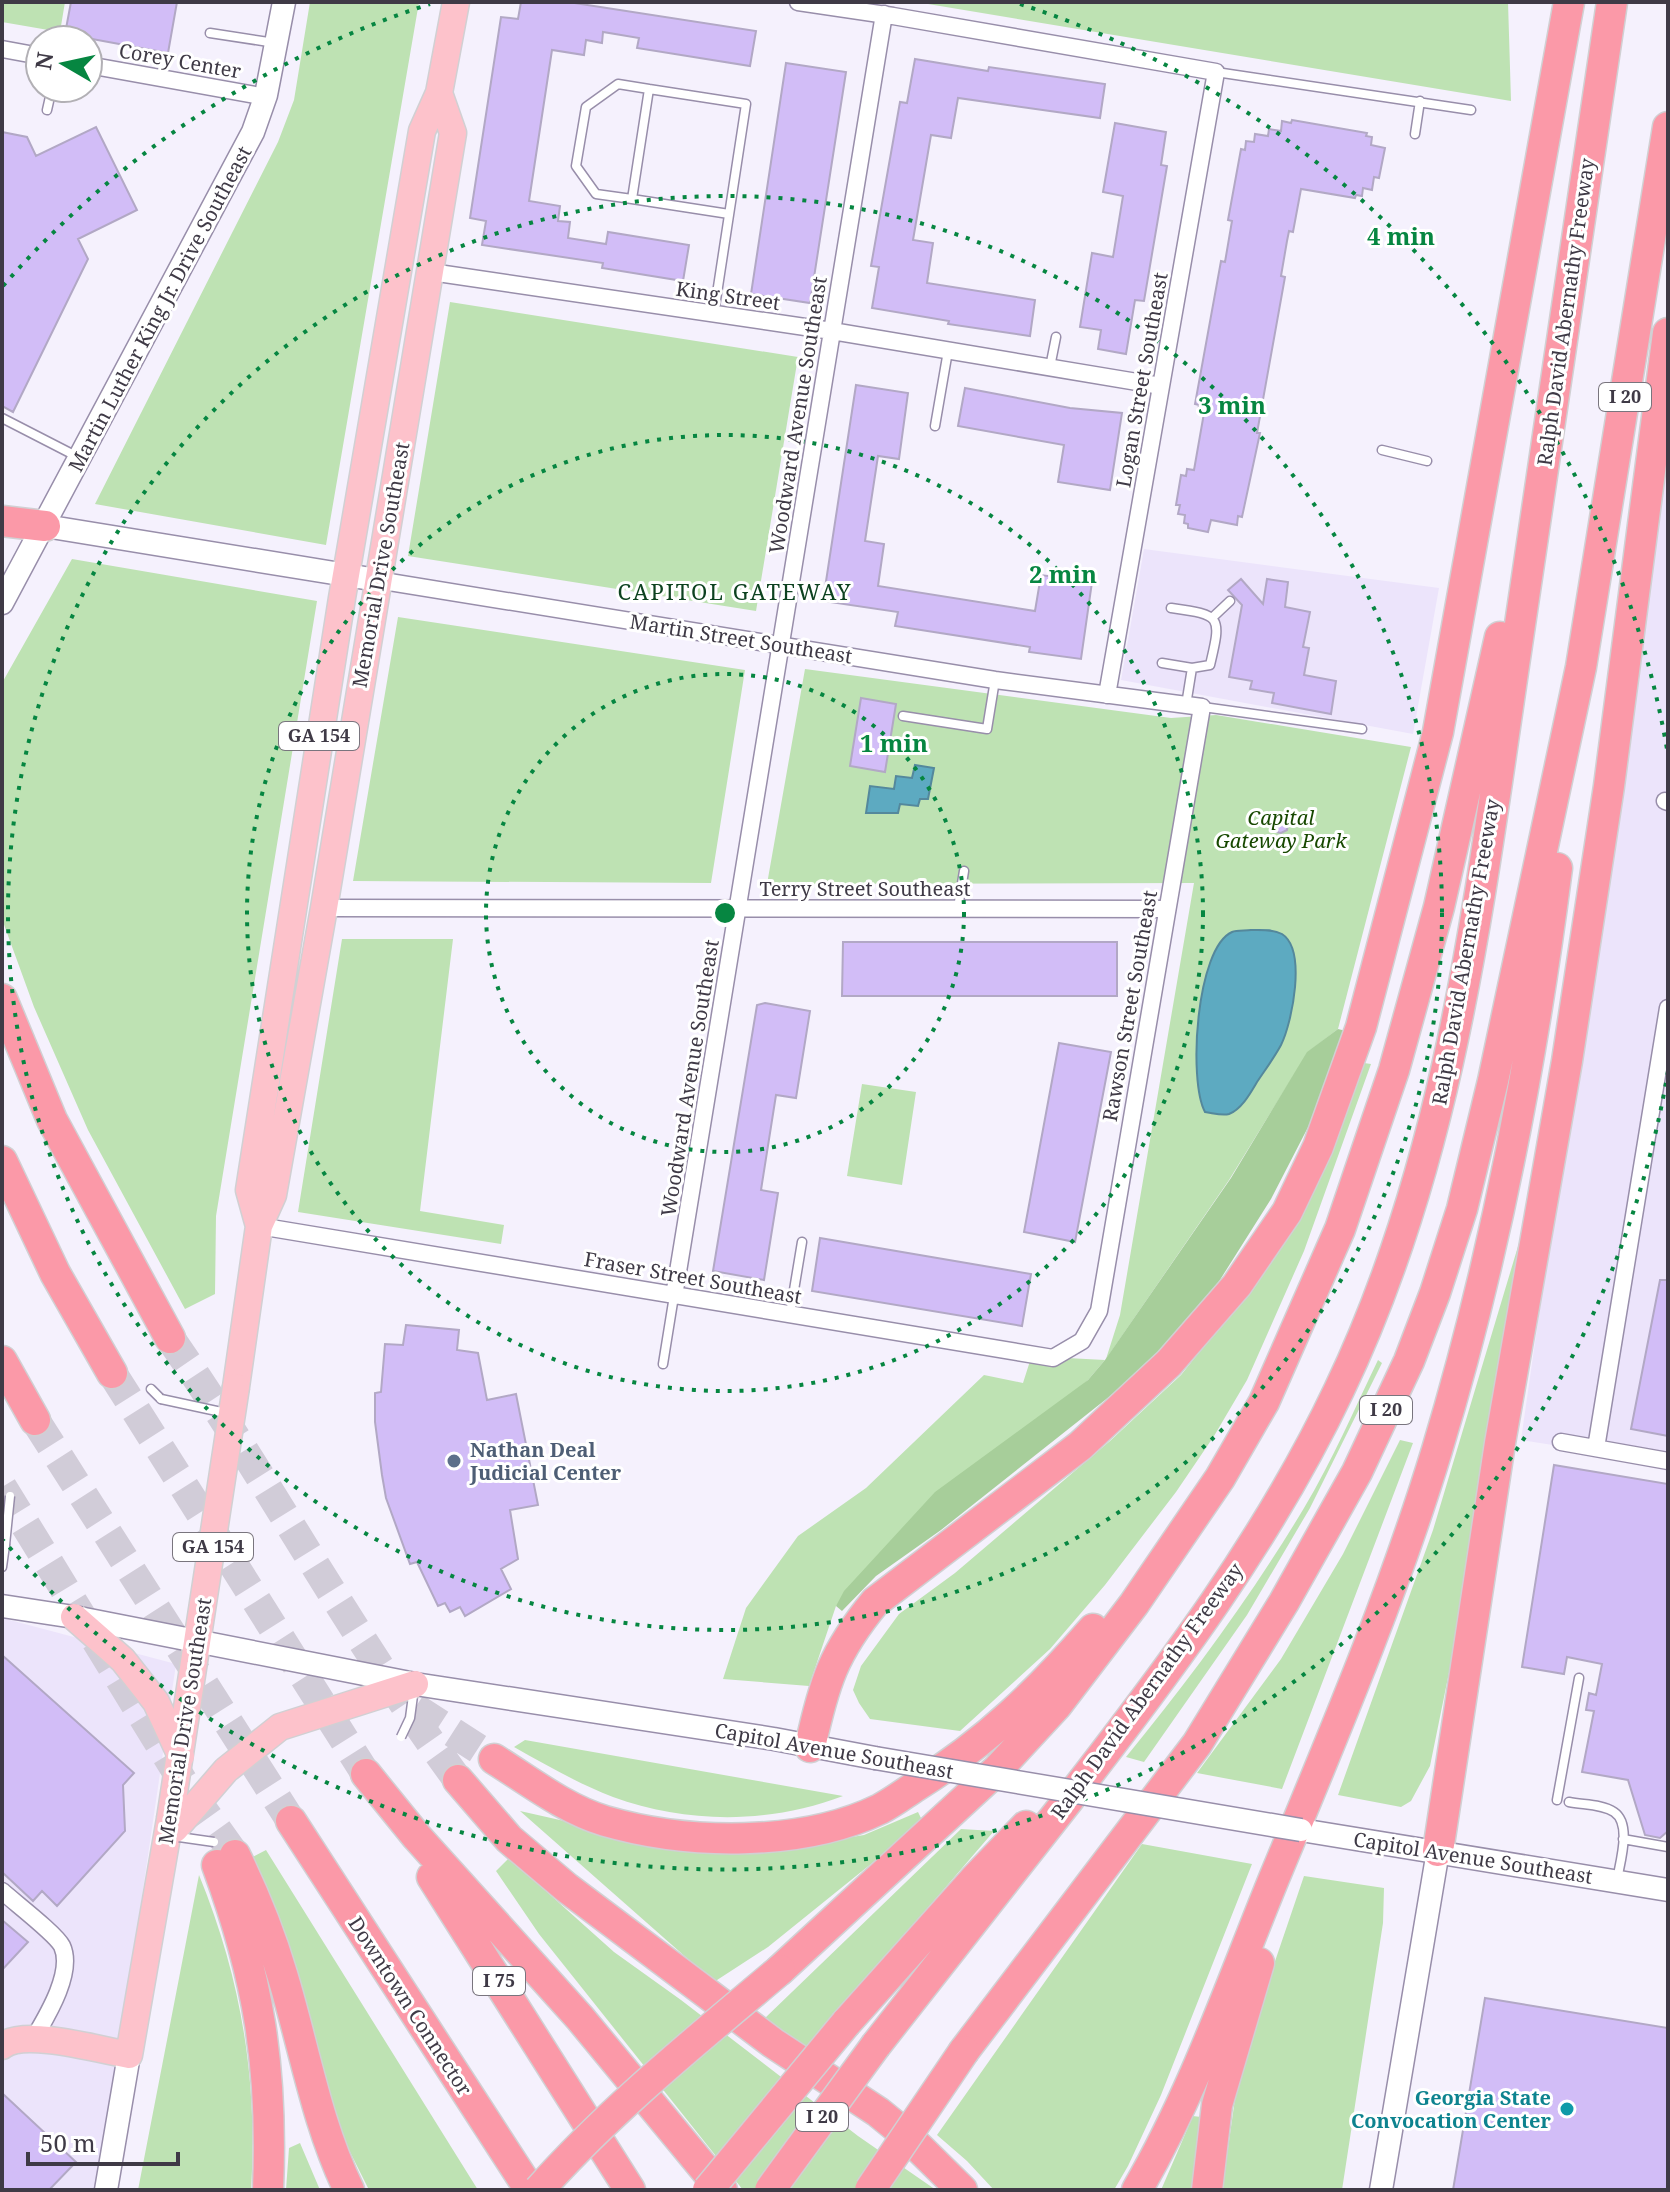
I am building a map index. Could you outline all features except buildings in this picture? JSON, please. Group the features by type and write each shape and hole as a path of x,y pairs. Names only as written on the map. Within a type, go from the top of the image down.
{"highway":[{"path":"810,1747 832,1664 851,1630 875,1602 1080,1446 1169,1363 1237,1285 1287,1212 1318,1147 1361,1027 1438,732 1569,2"},
{"name":"Ralph David Abernathy Freeway","path":"770,2190 876,2045 1136,1713 1242,1564 1316,1437 1368,1323 1419,1177 1440,1101 1479,902 1612,2"},
{"name":"I 20","path":"870,2190 964,2051 1197,1744 1284,1602 1357,1472 1409,1361 1435,1293 1465,1195 1493,1081 1581,667 1668,127"},
{"path":"539,2190 563,2163 666,2066 780,1970 998,1769 1057,1705 1134,1604 1220,1478 1264,1402 1340,1229 1394,1070 1439,907 1472,769 1573,266"},
{"path":"1438,1851 1500,1443 1567,1061 1605,817 1668,333"},
{"path":"2,521 45,526"},
{"path":"1137,2190 1202,2054 1312,1788 1437,1449 1499,1205 1535,1015 1550,923 1581,667"},
{"path":"2,999 52,1120 170,1338"},
{"path":"2,1161 55,1273 112,1373"},
{"path":"2,1361 35,1420"},
{"path":"494,1759 560,1802 605,1821 669,1833 724,1839 776,1835 820,1829 880,1809 944,1769 1010,1718 1080,1644 1197,1510"},
{"path":"708,2190 846,2023 974,1880 1136,1713"},
{"name":"I 75","path":"630,2190 366,1774 427,1849 571,2008 722,2190"},
{"path":"458,1780 509,1839 567,1888 773,2043 878,2112 962,2190"},
{"path":"1207,2190 1217,2105 1312,1788"},
{"name":"Downtown Connector","path":"291,1821 530,2190"},
{"path":"222,1854 263,2028 269,2107 268,2190"},
{"path":"222,1854 250,1885 269,1935 327,2136 349,2190"},
{"path":"426,2031 508,2190"}],"main road":[{"name":"Martin Luther King Jr. Drive Southeast","path":"2,603 253,132 266,97 284,2"},
{"name":"Memorial Drive Southeast","path":"259,1226 249,1190 293,896 422,131 439,93 456,2"},
{"name":"Memorial Drive Southeast","path":"129,2055 149,1931 172,1831 259,1226 273,1195 324,908 453,133 439,93"},
{"name":"Martin Street Southeast","path":"45,526 377,580"},
{"name":"Capitol Avenue Southeast","path":"2,1606 415,1684 1668,1890"},
{"path":"61,1615 123,1660 156,1702 181,1756"},
{"path":"172,1831 226,1770 280,1727 415,1684"},
{"path":"1381,2190 1438,1851"},
{"path":"2,2046 15,2039 34,2038 129,2055 106,2190"}],"street":[{"path":"798,2 891,12 1216,72"},
{"name":"Woodward Avenue Southeast","path":"674,1296 832,331 891,12"},
{"path":"2,49 24,53"},
{"name":"Corey Center","path":"104,68 266,97"},
{"name":"Logan Street Southeast","path":"1107,695 1216,72"},
{"name":"King Street","path":"431,272 832,331 1161,386"},
{"name":"Martin Street Southeast","path":"377,580 995,680 1194,706"},
{"name":"Rawson Street Southeast","path":"1099,1311 1167,909 1194,706"},
{"name":"Terry Street Southeast","path":"324,908 1167,909"},
{"path":"1596,1448 1668,1008"},
{"name":"Fraser Street Southeast","path":"259,1226 1053,1358 1082,1341 1099,1311"},
{"path":"1561,1442 1668,1461"},
{"path":"2,1891 62,1944 65,1964 54,2003 34,2038"}],"lane":[{"path":"210,33 276,43"},
{"path":"1216,72 1471,110"},
{"path":"713,314 729,214 746,104 618,84 586,107 576,166 596,194 729,214"},
{"path":"632,199 649,89"},
{"path":"1415,134 1420,101"},
{"path":"47,110 48,104"},
{"path":"1050,367 1056,337"},
{"path":"935,426 948,350"},
{"path":"2,418 81,459"},
{"path":"1382,450 1427,461"},
{"path":"1213,617 1230,601"},
{"path":"1162,663 1192,668 1210,665 1218,630 1213,617 1206,613 1171,608"},
{"path":"1192,668 1194,706 1362,729"},
{"path":"903,716 987,729 995,680"},
{"path":"958,909 964,871"},
{"path":"790,1315 802,1242"},
{"path":"663,1364 674,1296"},
{"path":"151,1389 161,1399 233,1414"},
{"path":"2,1567 10,1496"},
{"path":"1557,1800 1579,1678"},
{"path":"401,1737 410,1718 415,1684"},
{"path":"1569,1802 1616,1813 1621,1822 1623,1839 1617,1881"},
{"path":"172,1831 222,1854"},
{"path":"1623,1839 1668,1847"}],"shaded area":[{"path":"1668,414 1668,1463 1521,1440"},
{"path":"1144,549 1439,588 1413,734 1121,680"},
{"path":"2,1618 176,1664 99,2190 2,2190"}],"green space":[{"path":"2,2 65,2 61,24 24,26 2,22"},
{"path":"310,2 419,2 326,545 95,504 278,142 294,100"},
{"path":"916,2 1508,2 1511,101"},
{"path":"450,302 798,357 756,611 408,556"},
{"path":"72,559 317,601 216,1216 215,1294 185,1309 88,1130 34,1007 2,919 2,683"},
{"path":"398,617 745,670 711,883 353,881"},
{"name":"Capital Gateway Park","path":"805,669 1171,718 1216,715 1411,747 1338,1029 1308,1052 1229,1180 1106,1359 1120,1315 1194,883 767,884"},
{"path":"342,939 453,939 420,1211 504,1225 501,1244 298,1212"},
{"path":"1338,1029 1346,1031 1320,1104 1271,1199 1218,1283 1148,1366 941,1530 876,1576 842,1611 836,1606 844,1591 935,1492 1088,1380 1231,1178 1307,1052"},
{"path":"1364,1063 1371,1064 1304,1251 1247,1380 1176,1492 1105,1585 1050,1649 960,1731 870,1719 853,1690 861,1666 899,1614 955,1573 1110,1441 1181,1375 1229,1315"},
{"path":"862,1084 916,1092 902,1185 847,1176"},
{"path":"1522,1233 1496,1374 1455,1643 1430,1766 1411,1801 1401,1807 1338,1795 1433,1530"},
{"path":"1067,1358 1105,1360 1088,1380 836,1606 809,1686 723,1679 746,1608 798,1536 866,1488 984,1375 1023,1383 1030,1361"},
{"path":"1378,1360 1382,1363 1310,1508 1247,1615 1144,1762 1126,1757 1220,1636 1284,1540 1324,1472"},
{"path":"1400,1440 1413,1443 1282,1789 1197,1773 1281,1659 1343,1554"},
{"path":"525,1740 843,1796 787,1812 758,1816 699,1816 670,1812 613,1797 575,1780 514,1747"},
{"path":"520,1811 706,1853 787,1848 864,1835 918,1812 923,1822 768,1947 714,1982"},
{"path":"961,1829 994,1831 802,2054 764,2019"},
{"path":"1142,1844 1252,1864 1161,2095 1114,2190 994,2190 937,2135"},
{"path":"266,1850 478,2190 369,2190 344,2140 297,1981 249,1859"},
{"path":"509,1858 614,1952 858,2136 936,2190 743,2190 539,1934 496,1871"},
{"path":"199,1875 226,1952 243,2030 252,2108 251,2190 138,2190"},
{"path":"1304,1876 1384,1888 1383,1923 1342,2190 1222,2190 1236,2092 1270,1976"},
{"path":"1193,2116 1201,2117 1193,2190 1161,2190"},
{"path":"300,2143 320,2190 286,2190 289,2148"}],"water":[{"path":"915,765 934,768 928,799 920,799 918,806 900,804 898,813 866,813 870,786 894,789 896,776 912,778"},
{"path":"1232,932 1278,932 1290,942 1296,970 1289,1021 1278,1050 1242,1104 1229,1114 1205,1112 1197,1073 1203,988 1220,943"}],"tunnel":[{"path":"170,1338 383,1672 458,1780"},
{"path":"112,1373 366,1774"},
{"path":"35,1420 291,1821"},
{"path":"2,1487 185,1785 235,1855"},
{"path":"415,1708 494,1759"}],"place":[{"name":"Nathan Deal Judicial Center","path":"454,1461"},
{"name":"Georgia State Convocation Center","path":"1567,2109"}],"district":[{"name":"CAPITOL GATEWAY","path":"735,592"}]}
